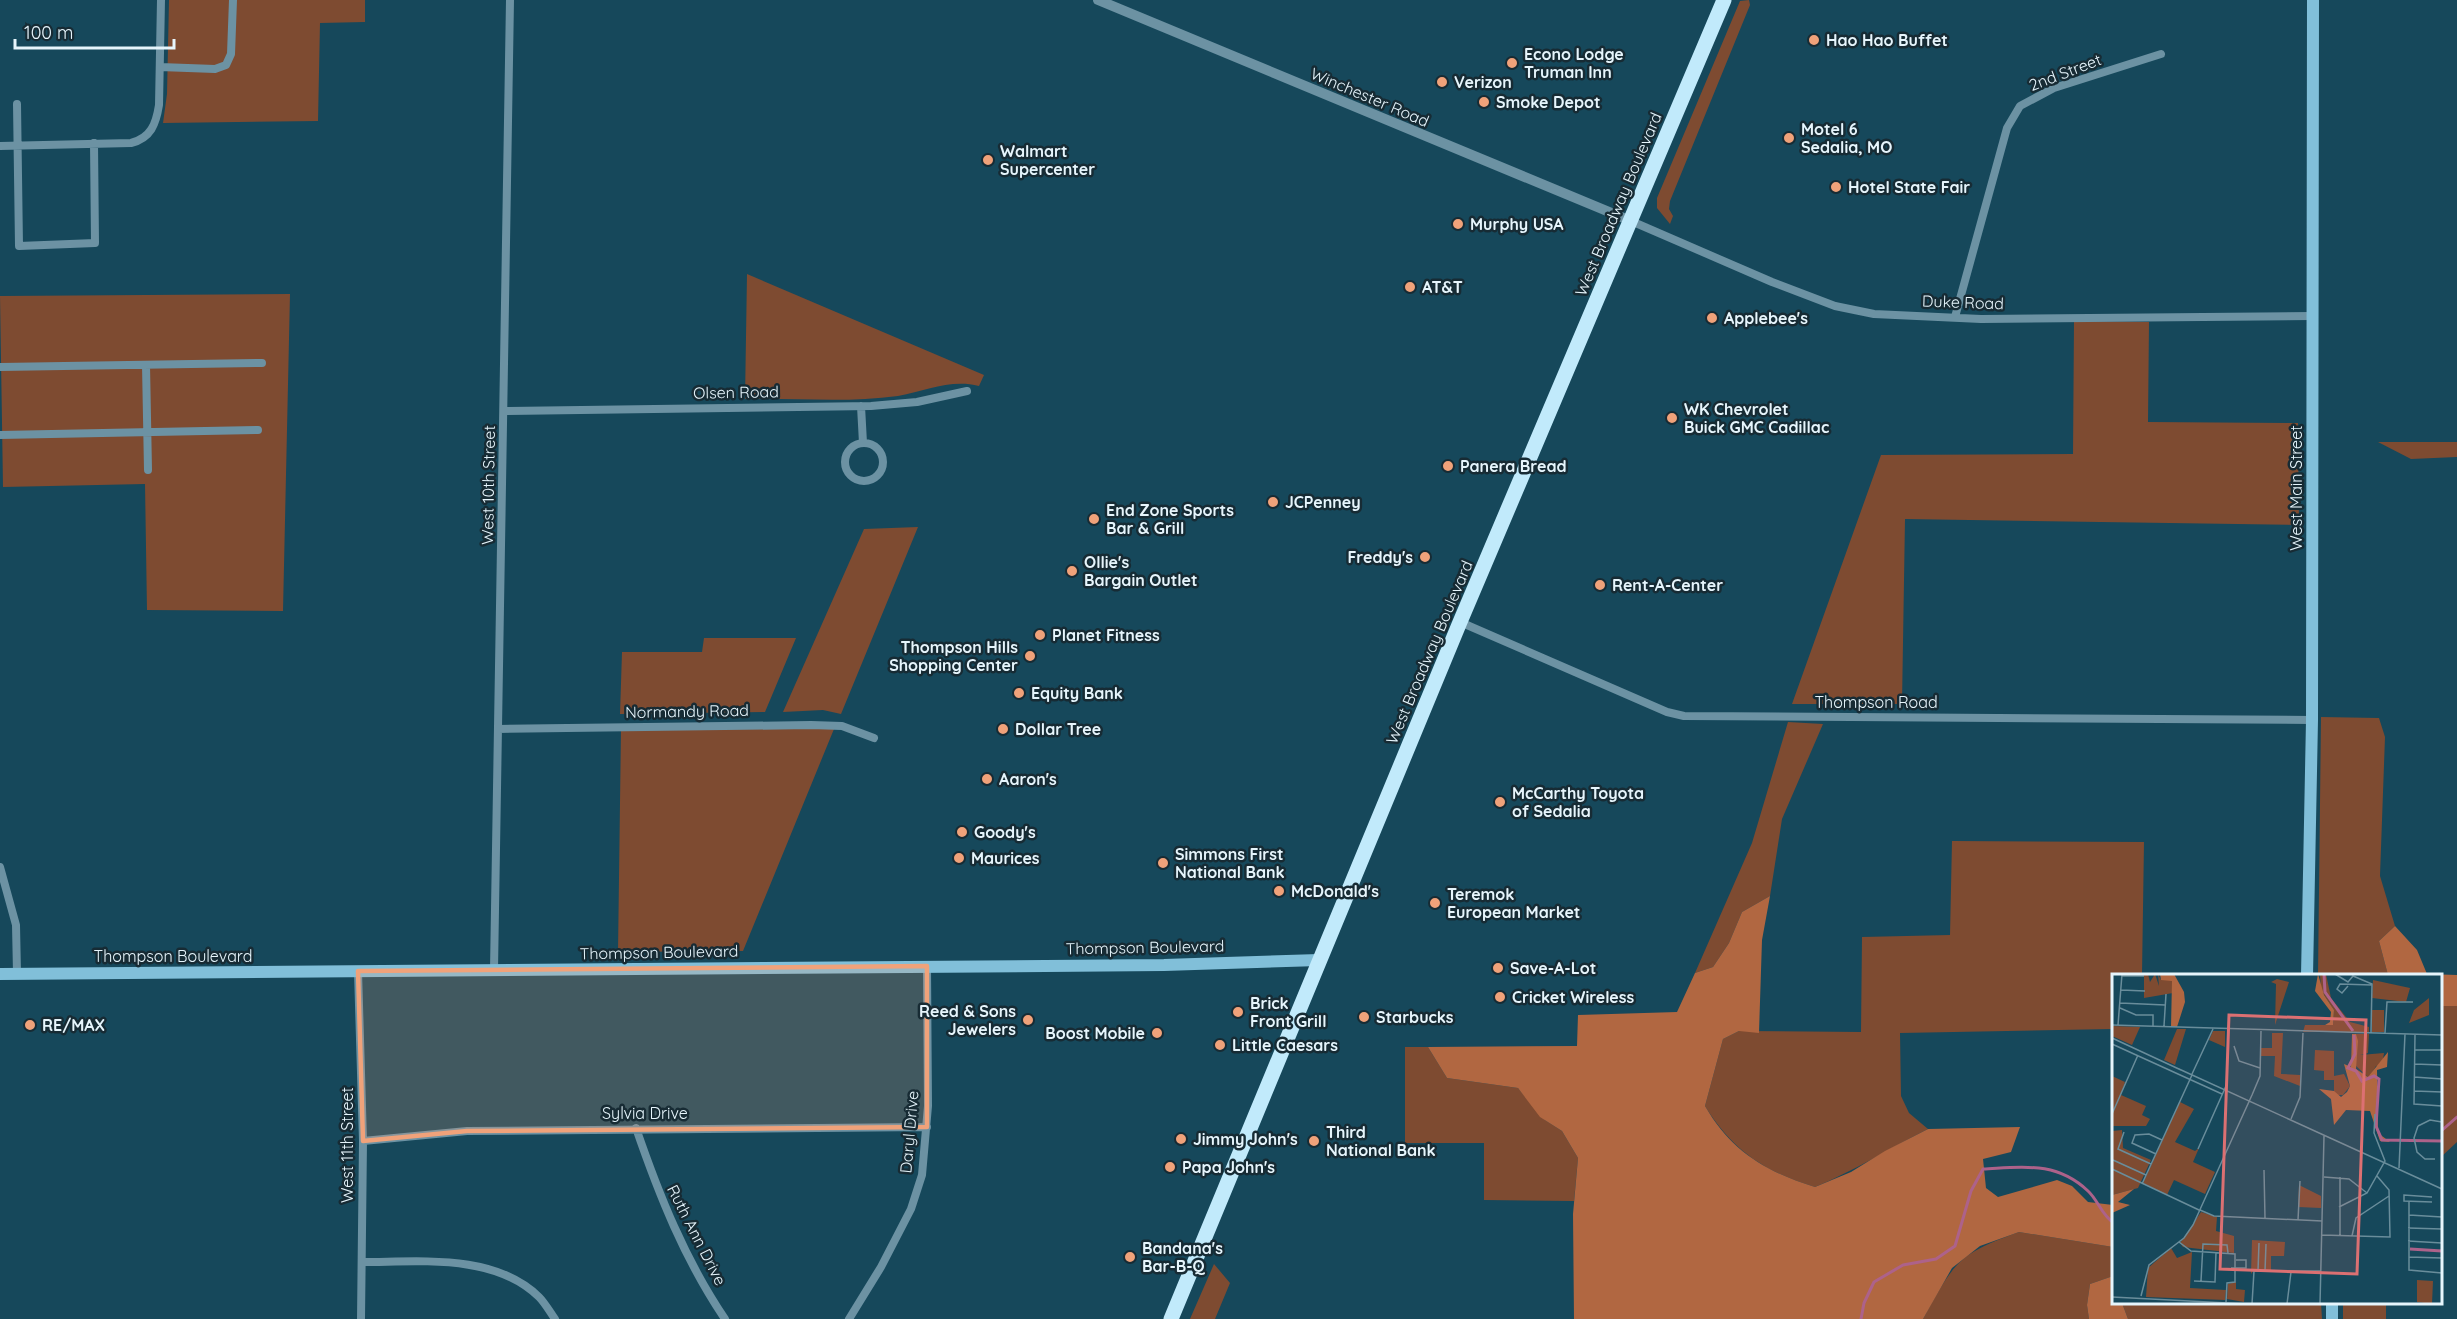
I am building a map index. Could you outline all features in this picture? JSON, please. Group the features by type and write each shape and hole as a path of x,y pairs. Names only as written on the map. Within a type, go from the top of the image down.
{"highway":[{"name":"West Broadway Boulevard","path":"1171,1319 1460,622 1724,0"}],"main road":[{"name":"West Main Street","path":"2307,974 2312,720 2313,0"},
{"name":"Thompson Boulevard","path":"0,974 1164,965 1319,960"},
{"path":"2331,1304 2332,1319"}],"street":[{"path":"0,146 131,143 147,136 157,119 160,0"},
{"path":"160,68 215,69 226,65 231,54 233,0"},
{"name":"West 10th Street","path":"495,970 510,0"},
{"name":"Winchester Road","path":"1098,0 1631,221"},
{"name":"2nd Street","path":"1955,316 2007,128 2020,106 2054,88 2161,54"},
{"path":"16,104 19,246 95,243 94,143"},
{"name":"Duke Road","path":"1631,221 1713,257 1841,308 1874,314 1981,319 2312,316"},
{"path":"0,367 262,363"},
{"path":"146,365 148,470"},
{"name":"Olsen Road","path":"505,411 861,406 917,402 967,391"},
{"path":"861,406 863,443"},
{"path":"0,435 258,430"},
{"path":"863,443 879,451 882,463 873,478 861,481 850,475 845,464 847,452 863,443"},
{"name":"Thompson Road","path":"1460,622 1667,712 1684,716 2312,720"},
{"name":"Normandy Road","path":"498,729 811,725 842,726 874,738"},
{"path":"0,867 16,925 17,973"},
{"name":"Daryl Drive","path":"849,1319 881,1267 911,1209 922,1175 927,1127 927,966"},
{"name":"West 11th Street","path":"358,970 363,1142 362,1319"},
{"name":"Sylvia Drive","path":"363,1142 467,1131 927,1127"},
{"name":"Ruth Ann Drive","path":"636,1128 655,1184 677,1235 725,1319"},
{"path":"362,1262 436,1261 500,1273 521,1283 540,1297 555,1319"}],"highlighted area":[{"path":"927,966 927,1127 467,1131 363,1141 358,971"}],"shaded area":[{"path":"169,0 365,0 365,22 320,23 318,121 163,123 167,94"},
{"path":"1749,0 1750,5 1670,201 1669,209 1673,216 1670,224 1657,208 1657,198 1740,1"},
{"path":"747,274 984,375 979,386 948,385 879,398 745,399"},
{"path":"290,294 283,611 147,610 145,484 3,487 0,296"},
{"path":"2074,321 2149,322 2148,422 2298,423 2299,525 1905,519 1902,704 1792,704 1881,455 2073,454"},
{"path":"2378,442 2457,442 2457,457 2411,459"},
{"path":"918,527 841,714 823,710 783,712 864,529"},
{"path":"704,638 796,638 765,712 620,714 622,652 702,652"},
{"path":"2321,717 2379,718 2385,737 2380,876 2395,926 2379,941 2388,974 2318,974"},
{"path":"1788,722 1823,724 1782,819 1770,896 1742,912 1729,943 1713,967 1695,973 1752,843"},
{"path":"621,728 834,729 743,951 618,952"},
{"path":"1952,841 2144,842 2142,974 2112,974 2112,1029 1900,1033 1901,1096 1909,1113 1928,1129 1858,1167 1815,1187 1766,1167 1727,1136 1705,1106 1723,1039 1739,1031 1861,1032 1862,937 1950,935"},
{"path":"1770,896 1762,940 1759,1033 1739,1031 1723,1039 1705,1106 1726,1136 1738,1147 1766,1167 1815,1187 1851,1172 1928,1129 2020,1127 2011,1152 1983,1159 1986,1188 1998,1197 2057,1180 2072,1186 2088,1202 2112,1205 2112,1247 2019,1232 1980,1246 1952,1268 1923,1319 1574,1319 1573,1214 1578,1158 1562,1131 1540,1117 1518,1088 1447,1078 1428,1047 1577,1046 1578,1015 1677,1012 1695,973 1713,967 1729,943 1742,912"},
{"path":"2395,926 2417,950 2427,974 2388,974 2379,941"},
{"path":"2442,974 2457,975 2457,1006 2442,1006"},
{"path":"2442,1006 2457,1006 2457,1142 2442,1156"},
{"path":"1405,1047 1428,1047 1447,1078 1518,1088 1545,1120 1562,1131 1578,1158 1574,1201 1484,1200 1484,1143 1405,1143"},
{"path":"2019,1232 2112,1247 2112,1276 2090,1284 2087,1305 2089,1319 1923,1319 1942,1285 1959,1263 1970,1254"},
{"path":"1214,1264 1230,1283 1215,1319 1190,1319"},
{"path":"2112,1276 2112,1304 2122,1304 2128,1319 2089,1319 2087,1305 2090,1284"},
{"path":"2122,1304 2321,1304 2322,1319 2128,1319"},
{"path":"2343,1304 2386,1304 2386,1319 2343,1319"}],"waterway":[{"path":"2442,1130 2457,1117"},
{"path":"1861,1319 1864,1303 1874,1282 1903,1265 1936,1259 1955,1246 1971,1191 1983,1169 2026,1167 2052,1170 2076,1181 2088,1191 2112,1221"}],"place":[{"name":"Hao Hao Buffet","path":"1814,40"},
{"name":"Econo Lodge Truman Inn","path":"1512,63"},
{"name":"Verizon","path":"1442,82"},
{"name":"Smoke Depot","path":"1484,102"},
{"name":"Motel 6 Sedalia, MO","path":"1789,138"},
{"name":"Walmart Supercenter","path":"988,160"},
{"name":"Hotel State Fair","path":"1836,187"},
{"name":"Murphy USA","path":"1458,224"},
{"name":"AT&T","path":"1410,287"},
{"name":"Applebee's","path":"1712,318"},
{"name":"WK Chevrolet Buick GMC Cadillac","path":"1672,418"},
{"name":"Panera Bread","path":"1448,466"},
{"name":"JCPenney","path":"1273,502"},
{"name":"End Zone Sports Bar & Grill","path":"1094,519"},
{"name":"Freddy's","path":"1425,557"},
{"name":"Ollie's Bargain Outlet","path":"1072,571"},
{"name":"Rent-A-Center","path":"1600,585"},
{"name":"Planet Fitness","path":"1040,635"},
{"name":"Thompson Hills Shopping Center","path":"1030,656"},
{"name":"Equity Bank","path":"1019,693"},
{"name":"Dollar Tree","path":"1003,729"},
{"name":"Aaron's","path":"987,779"},
{"name":"McCarthy Toyota of Sedalia","path":"1500,802"},
{"name":"Goody's","path":"962,832"},
{"name":"Maurices","path":"959,858"},
{"name":"Simmons First National Bank","path":"1163,863"},
{"name":"McDonald's","path":"1279,891"},
{"name":"Teremok European Market","path":"1435,903"},
{"name":"Save-A-Lot","path":"1498,968"},
{"name":"Cricket Wireless","path":"1500,997"},
{"name":"Brick Front Grill","path":"1238,1012"},
{"name":"Starbucks","path":"1364,1017"},
{"name":"Reed & Sons Jewelers","path":"1028,1020"},
{"name":"RE/MAX","path":"30,1025"},
{"name":"Boost Mobile","path":"1157,1033"},
{"name":"Little Caesars","path":"1220,1045"},
{"name":"Jimmy John's","path":"1181,1139"},
{"name":"Third National Bank","path":"1314,1141"},
{"name":"Papa John's","path":"1170,1167"},
{"name":"Bandana's Bar-B-Q","path":"1130,1257"}]}
